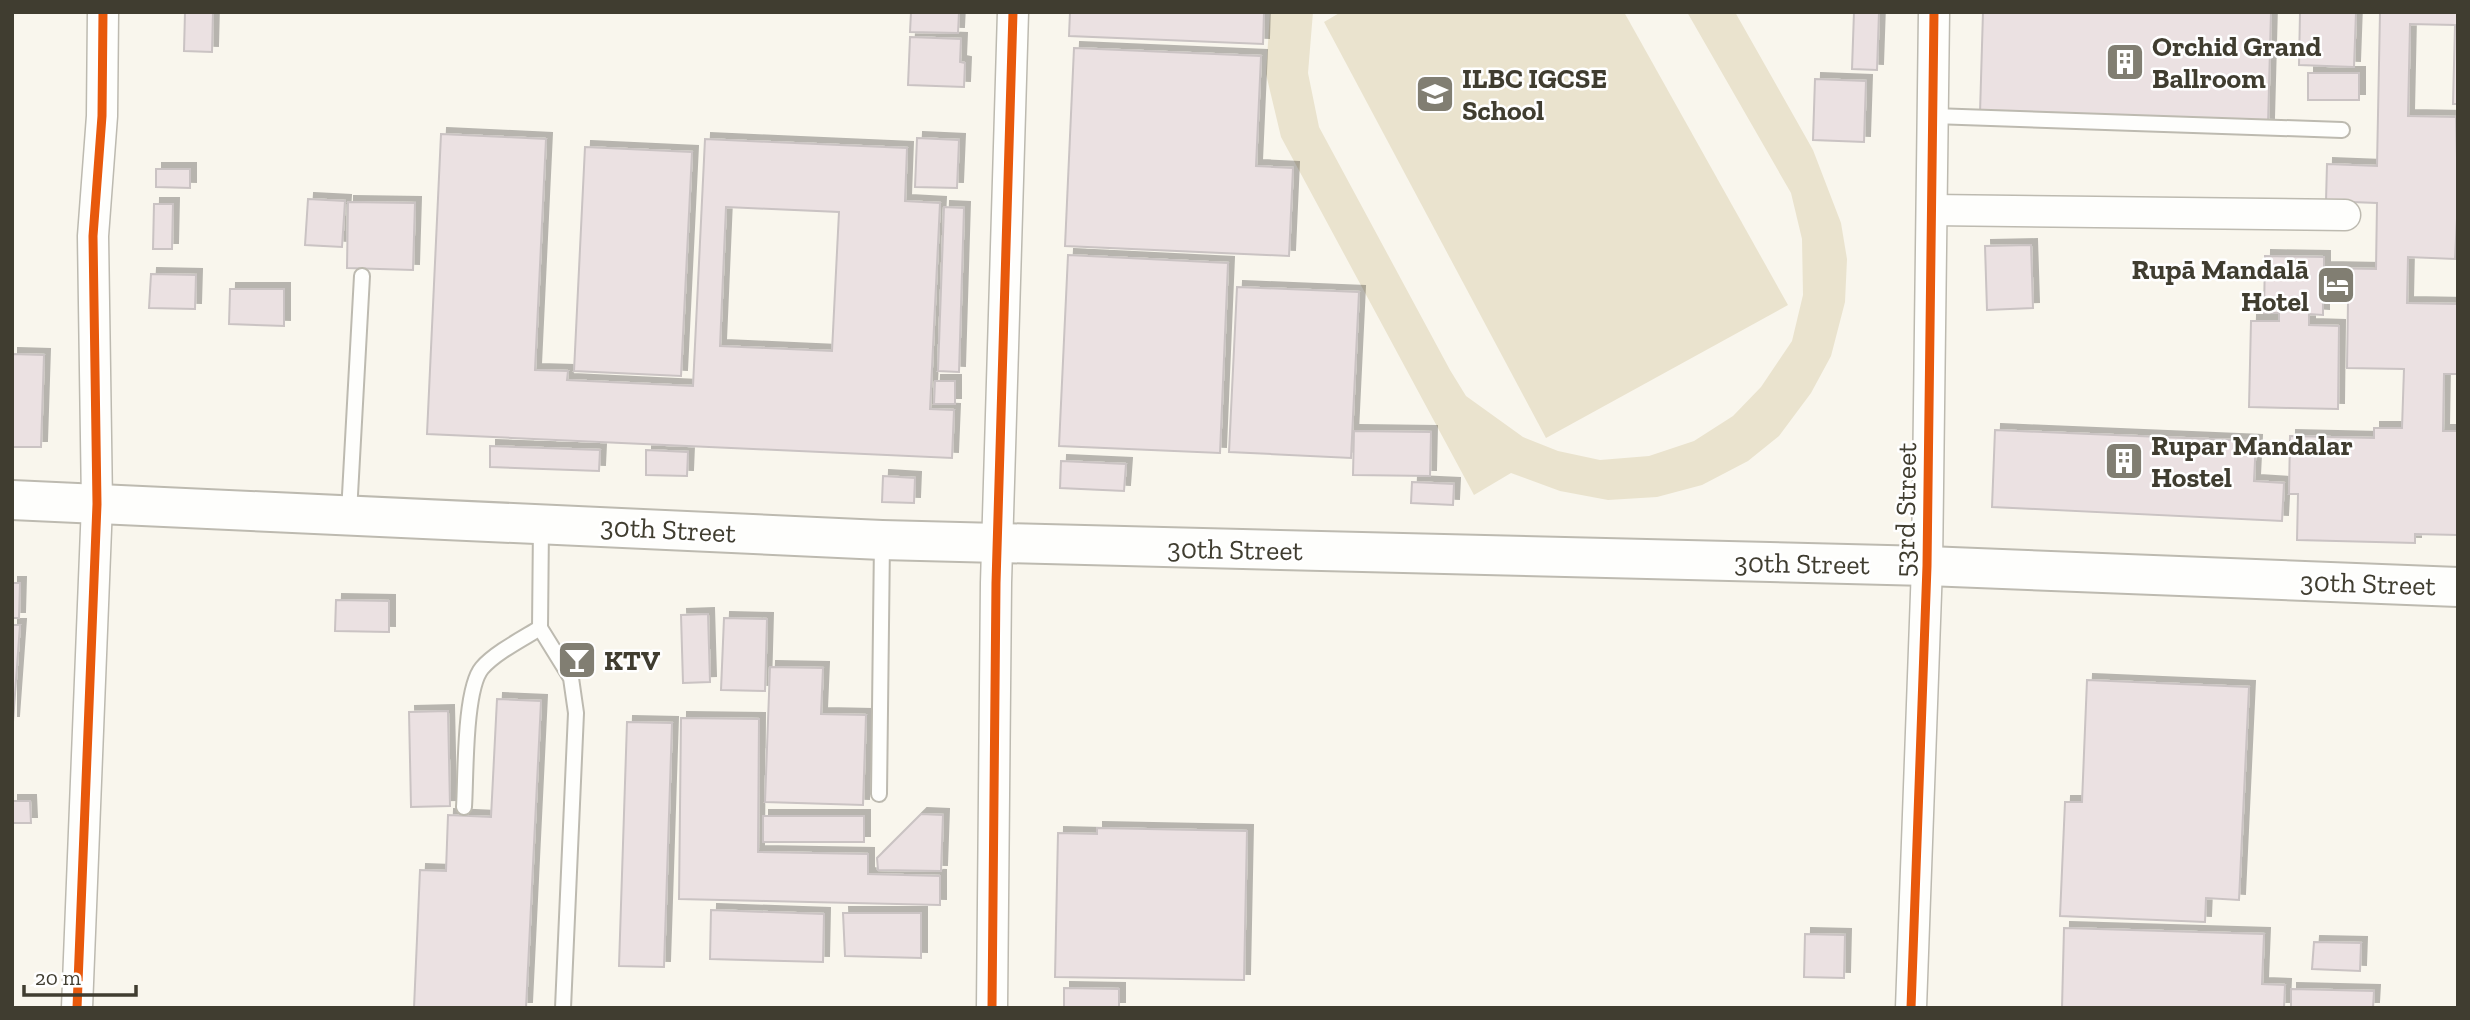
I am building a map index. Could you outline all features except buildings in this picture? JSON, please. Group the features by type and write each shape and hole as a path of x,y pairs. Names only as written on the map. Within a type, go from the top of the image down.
{"main road":[{"name":"30th Street","path":"12,500 882,540 1927,566 2458,587"}],"street":[{"path":"77,1008 97,504 93,236 102,116 103,12"},
{"path":"992,1008 998,543 1013,12"},
{"name":"53rd Street","path":"1911,1008 1927,566 1934,12"},
{"path":"1932,210 2344,215"}],"lane":[{"path":"1933,116 2342,130"},
{"path":"349,514 362,276"},
{"path":"541,523 540,628 571,678 576,713 563,1008"},
{"path":"879,794 882,540"},
{"path":"464,807 469,713 472,691 481,669 540,628"}],"shaded area":[{"path":"1270,12 1313,12 1308,73 1319,127 1466,396 1523,437 1558,451 1600,460 1649,456 1694,441 1733,416 1761,387 1792,341 1803,295 1802,239 1791,193 1687,12 1735,12 1813,150 1841,223 1847,259 1845,302 1831,356 1811,393 1779,436 1748,461 1702,485 1657,497 1608,500 1560,491 1511,473 1474,495 1281,137 1266,74"},
{"path":"1341,12 1624,12 1788,305 1546,438 1324,22"}],"cycle path":[{"path":"77,1008 97,504 93,236 102,116 103,12"},
{"path":"992,1008 996,583 1013,12"},
{"path":"1911,1008 1927,566 1934,12"}],"place":[{"name":"Orchid Grand Ballroom","path":"2125,62"},
{"name":"ILBC IGCSE School","path":"1435,94"},
{"name":"Rupā Mandalā Hotel","path":"2336,285"},
{"name":"Rupar Mandalar Hostel","path":"2124,461"},
{"name":"KTV","path":"577,660"}]}
